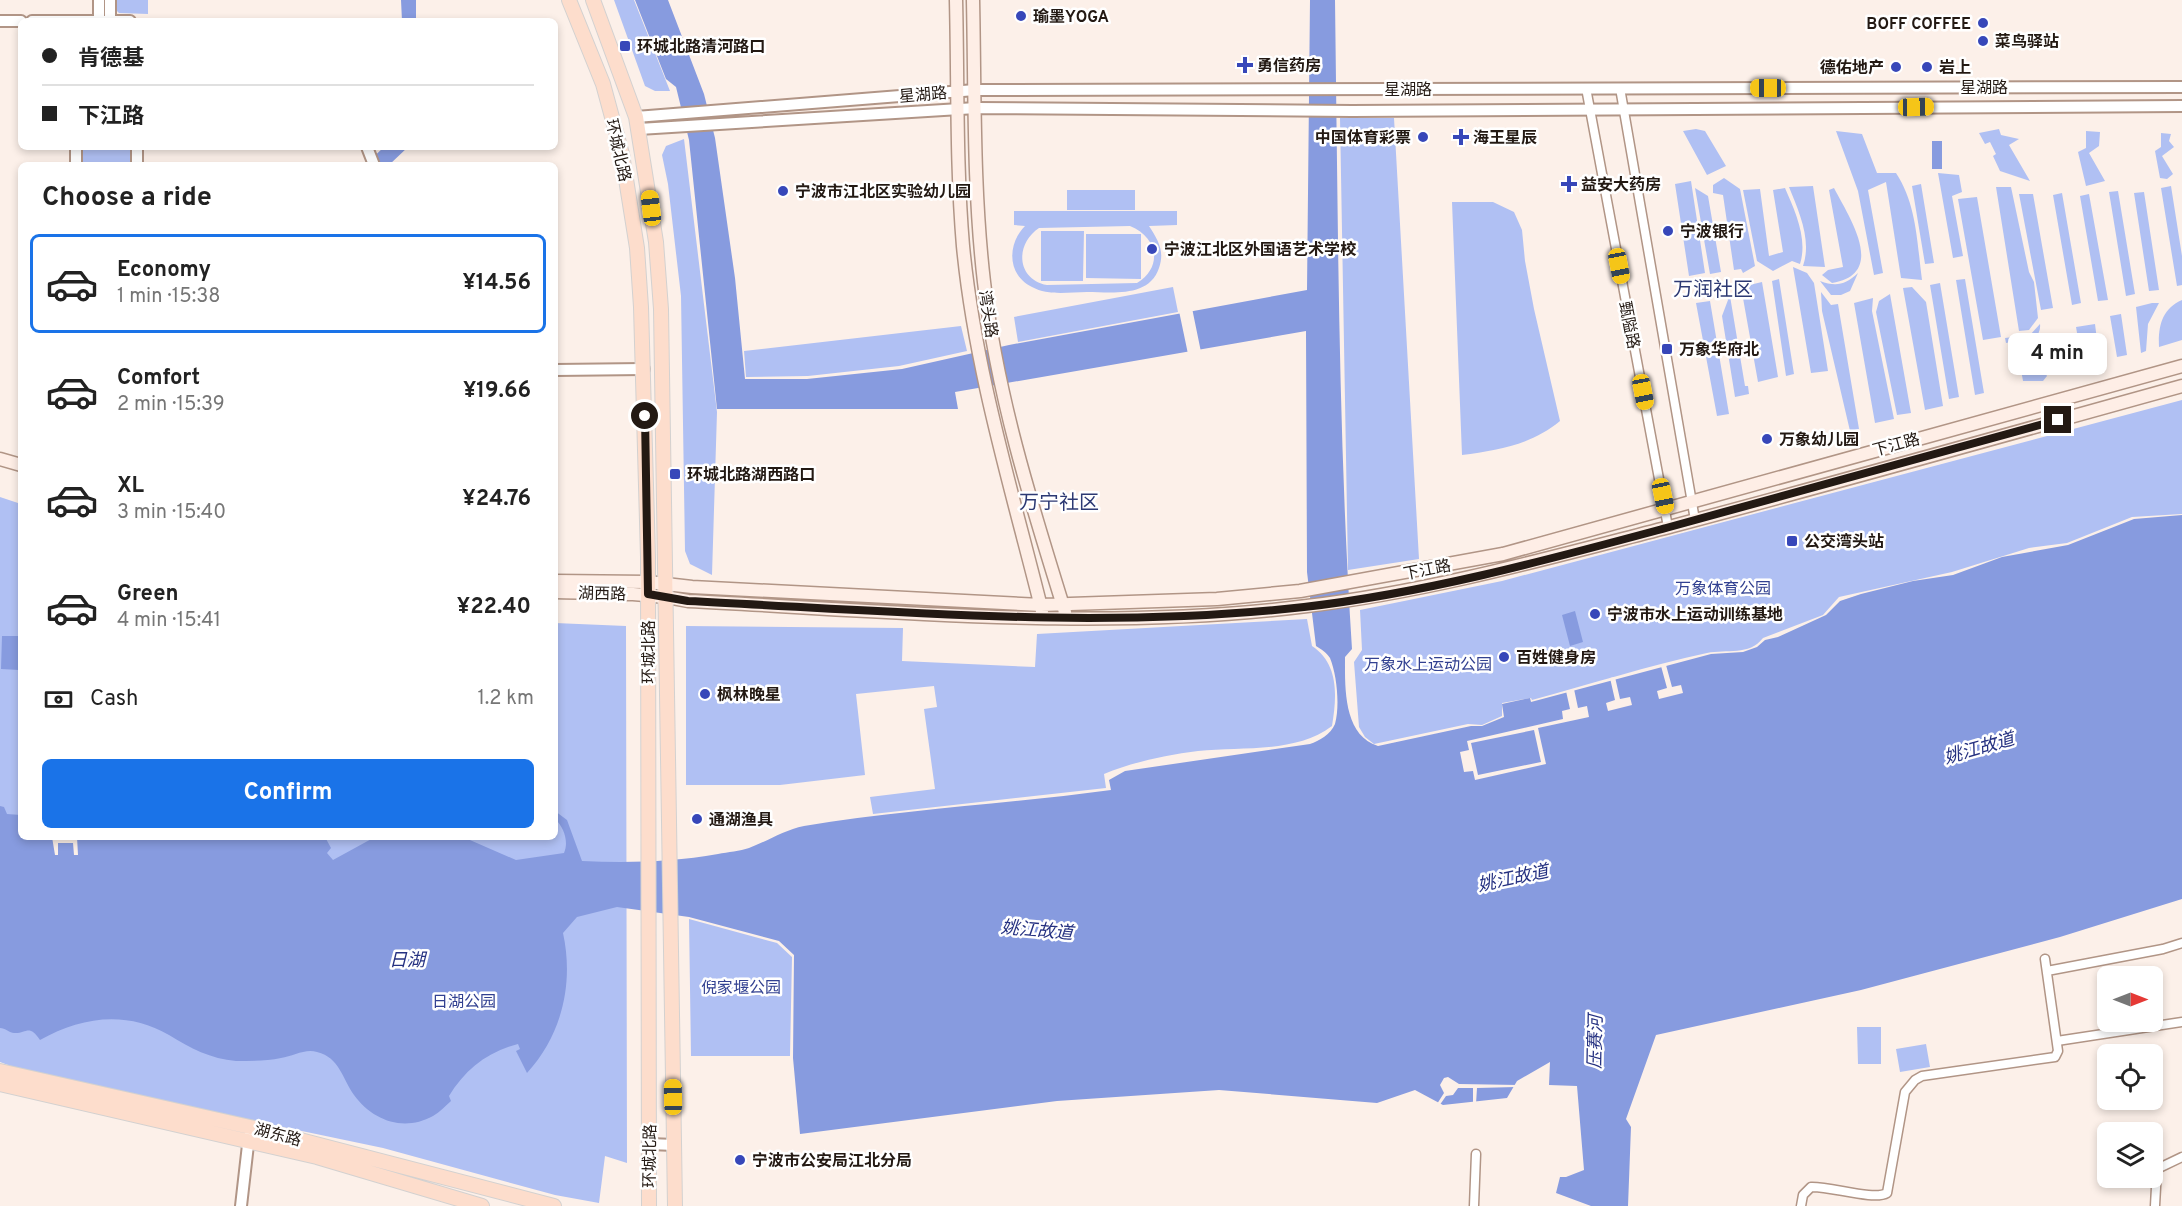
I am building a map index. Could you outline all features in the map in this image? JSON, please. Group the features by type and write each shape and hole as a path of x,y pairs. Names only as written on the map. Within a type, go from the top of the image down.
{"main road":[{"name":"环城北路","path":"569,0 603,84 622,154 637,248 644,369 648,588 649,1206"},
{"name":"环城北路","path":"593,0 637,123 656,242 661,309 675,1206"},
{"name":"湾头路","path":"956,0 956,91 963,246 977,346 1008,487 1044,618"},
{"name":"湾头路","path":"973,0 978,215 993,345 1001,388 1030,503 1068,619"},
{"name":"下江路","path":"648,588 692,587 1041,605 1216,598 1307,590 1503,554 2182,366"},
{"name":"下江路","path":"664,589 688,601 1068,619 1217,614 1305,607 1368,598 1513,569 2182,386"},
{"path":"0,459 18,464"},
{"name":"湖西路","path":"558,581 648,588"},
{"name":"湖西路","path":"558,592 648,588"},
{"name":"湖东路","path":"0,1071 249,1134 554,1206"},
{"name":"湖东路","path":"0,1084 249,1134 327,1160 482,1206"}],"street":[{"path":"99,0 104,18"},
{"path":"106,18 110,0"},
{"path":"0,21 18,21"},
{"name":"星湖路","path":"637,123 975,90 2182,87"},
{"path":"1549,88 1550,110"},
{"name":"甄隘路","path":"1586,88 1668,527"},
{"name":"甄隘路","path":"1620,88 1695,520"},
{"name":"星湖路","path":"637,123 976,108 1352,111 2182,106"},
{"path":"558,370 644,369"},
{"path":"979,615 987,602"},
{"path":"2047,971 2163,949 2182,943"},
{"path":"1801,1206 1803,1195 1811,1187 1831,1187 1879,1196 1887,1193 1905,1092 1914,1080 1922,1076 2051,1059 2058,1051 2045,959"},
{"path":"2057,1041 2182,1022"},
{"path":"240,1206 249,1134"},
{"path":"650,1144 674,1145"},
{"path":"1474,1206 1476,1154"},
{"path":"2155,1206 2157,1169 2182,1157"}],"green space":[{"path":"114,0 148,0 148,14 119,13 114,8"},
{"path":"614,0 634,0 670,91 655,91 645,86"},
{"path":"1340,118 1394,118 1419,559 1348,570"},
{"path":"1696,129 1705,131 1726,166 1707,175 1683,131"},
{"path":"1999,129 2001,135 2019,139 2009,145 2030,181 2000,171 1990,142 1985,144 1979,133"},
{"path":"1836,131 1862,134 1877,173 1896,173 1903,185 1912,211 1922,280 1901,278 1886,182 1868,190 1883,273 1874,275 1858,191"},
{"path":"2086,131 2100,132 2099,146 2089,153 2105,181 2086,186 2078,152 2086,148"},
{"path":"2161,133 2171,134 2169,141 2174,147 2162,156 2173,174 2167,179 2160,178 2155,151 2161,147"},
{"path":"684,139 717,412 712,575 690,564 685,551 681,296 668,184 662,155 666,146"},
{"path":"79,150 132,150 132,162 79,162"},
{"path":"1938,173 1959,175 1962,192 1952,196 1963,256 1953,258"},
{"path":"1724,178 1740,189 1755,266 1743,273 1741,269 1734,270 1723,195 1713,193 1713,185"},
{"path":"1691,181 1705,273 1689,276 1675,184"},
{"path":"1921,184 1934,263 1925,264 1912,186"},
{"path":"1813,186 1825,267 1803,266 1805,236 1789,187"},
{"path":"2171,186 2182,256 2182,285 2177,286 2161,188"},
{"path":"1996,187 2011,187 2029,272 2034,282 2038,318 2029,330 2019,331"},
{"path":"1695,188 1708,196 1721,272 1710,274"},
{"path":"1785,188 1799,225 1802,254 1800,264 1792,261 1773,271 1757,261 1743,190 1760,189 1769,256 1783,252 1773,190"},
{"path":"1834,188 1855,228 1860,243 1861,257 1858,268 1849,278 1832,283 1822,275 1828,270 1843,267 1829,190"},
{"path":"1067,190 1135,190 1135,210 1067,210"},
{"path":"2118,191 2135,294 2126,296 2109,192"},
{"path":"2144,192 2159,290 2149,291 2134,193"},
{"path":"2062,193 2081,303 2072,305 2053,195"},
{"path":"2019,194 2033,194 2053,308 2041,310"},
{"path":"2089,194 2108,300 2098,301 2080,196"},
{"path":"1977,197 2001,337 1983,340 1958,199"},
{"path":"1452,202 1493,202 1514,212 1522,230 1534,309 1560,421 1526,441 1462,455"},
{"path":"1014,211 1177,211 1177,225 1149,226 1161,251 1161,262 1154,278 1138,289 1118,292 1052,293 1038,290 1024,282 1018,275 1012,259 1015,241 1025,226 1014,225","holes":["1130,226 1139,231 1151,244 1154,260 1146,276 1137,283 1047,285 1029,276 1022,260 1026,243 1039,228"]},
{"path":"1041,231 1084,231 1083,281 1041,281"},
{"path":"1086,234 1141,234 1141,279 1086,278"},
{"path":"1793,267 1807,273 1814,283 1828,371 1811,373"},
{"path":"1858,273 1850,291 1841,295 1831,295 1820,281 1840,284"},
{"path":"1779,279 1794,374 1786,376 1772,281"},
{"path":"1965,279 1984,393 1975,395 1956,280"},
{"path":"1762,282 1778,377 1758,382 1741,287"},
{"path":"1940,283 1959,397 1949,399 1930,285"},
{"path":"1173,287 1178,312 1018,342 1014,317"},
{"path":"1912,287 1926,302 1943,406 1925,410 1903,288"},
{"path":"1729,290 1745,386 1748,386 1749,394 1735,397 1722,316 1728,300 1725,291"},
{"path":"1821,292 1831,305 1838,304 1859,429 1850,431 1822,311"},
{"path":"1890,294 1911,413 1897,415 1876,312 1879,301"},
{"path":"1873,298 1872,311 1894,419 1875,423 1854,303"},
{"path":"2182,300 2182,340 2159,347 2159,332 2163,319 2170,308"},
{"path":"1710,301 1729,414 1717,416 1696,303"},
{"path":"2159,303 2148,324 2146,351 2141,353 2136,307"},
{"path":"2121,314 2127,355 2117,357 2110,316"},
{"path":"2040,324 2034,348 2047,376 2043,381 2023,381 2016,341 2006,343 2005,338 2030,335"},
{"path":"2095,324 2100,364 2083,367 2076,327"},
{"path":"961,326 967,351 899,366 808,376 746,377 744,351"},
{"name":"万象体育公园","path":"2182,400 2182,514 2132,517 2067,543 2029,548 1952,572 1839,597 1823,615 1763,638 1757,644 1744,650 1707,653 1532,700 1531,698 1502,703 1502,716 1482,725 1468,724 1374,744 1365,737 1359,727 1354,662 1362,650 1360,610 1502,581"},
{"name":"日湖","path":"0,497 18,503 18,840 558,840 558,623 626,626 627,1163 605,1156 599,1203 555,1195 383,1148 124,1094 24,1071 0,1062"},
{"path":"1307,619 1312,646 1321,653 1332,671 1335,703 1332,726 1302,741 1268,747 1198,751 1150,760 1104,774 1106,788 873,814 870,797 935,789 924,709 937,707 934,686 856,694 865,775 780,785 686,785 686,626 903,628 902,661 1035,667 1037,634"},
{"name":"倪家堰公园","path":"689,919 777,943 792,957 790,1056 691,1056"},
{"path":"1857,1027 1881,1027 1881,1064 1858,1064"},
{"path":"1926,1044 1930,1067 1900,1072 1896,1049"}],"water":[{"path":"401,0 416,0 416,18 402,18"},
{"path":"635,0 668,0 704,94 715,138 735,278 745,379 807,379 902,369 1009,345 1307,290 1310,0 1335,0 1341,406 1352,649 1345,657 1345,682 1348,709 1358,732 1378,746 1471,726 1482,726 1504,717 1502,704 1530,698 1531,702 1711,654 1743,652 1757,647 1765,640 1778,637 1826,615 1840,601 1861,594 1913,581 1953,575 2002,557 2068,545 2134,519 2182,515 2182,899 2060,937 1861,990 1656,1035 1626,1119 1631,1127 1628,1206 1591,1206 1556,1193 1560,1177 1584,1170 1577,1086 1549,1085 1550,1062 1517,1081 1507,1098 1443,1105 1415,1090 1377,1103 1219,1090 1057,1101 800,1134 793,1058 794,955 779,941 689,917 617,907 577,917 563,933 567,971 562,1008 549,1042 527,1073 516,1051 520,1049 518,1044 496,1052 478,1063 462,1078 449,1096 451,1101 433,1116 422,1121 400,1123 370,1112 354,1095 336,1064 325,1055 313,1051 265,1060 227,1060 201,1052 153,1027 120,1020 87,1022 71,1026 40,1040 30,1031 14,1033 0,1028 0,806 4,807 7,814 18,815 18,840 327,840 331,848 327,853 333,860 370,840 470,840 516,860 564,853 565,835 558,822 558,813 567,820 582,861 633,862 701,857 745,849 804,826 881,815 1111,790 1109,780 1125,771 1310,744 1331,731 1335,724 1337,708 1336,682 1330,658 1316,646 1307,572 1306,331 955,392 958,409 717,409 689,140 676,87 666,79"},
{"path":"1932,141 1942,141 1942,169 1932,169"},
{"path":"381,150 405,150 392,162 368,162"},
{"path":"1575,611 1583,642 1570,646 1562,615"},
{"path":"2,636 18,636 18,670 1,669"}],"pier":[{"path":"1192,308 1201,352 1188,354 1179,311"},
{"path":"1666,665 1672,687 1681,685 1683,693 1659,699 1657,691 1667,688 1661,666"},
{"path":"1615,677 1620,699 1630,697 1632,705 1608,711 1606,703 1615,700 1610,678"},
{"path":"1574,689 1578,708 1587,706 1589,717 1538,728 1546,764 1475,780 1473,771 1464,772 1460,752 1469,750 1467,741 1563,719 1562,711 1570,709 1566,691","holes":["1534,730 1541,762 1478,775 1471,743"]},
{"path":"52,840 77,840 78,855 74,855 73,843 58,843 58,855 55,855"},
{"path":"1448,1077 1459,1084 1518,1085 1516,1087 1477,1088 1476,1104 1473,1104 1473,1088 1458,1088 1453,1095 1446,1096 1439,1106 1437,1104 1444,1093 1440,1085 1444,1078"}],"place":[{"name":"瑜墨YOGA","path":"1021,16"},
{"name":"BOFF COFFEE","path":"1983,23"},
{"name":"菜鸟驿站","path":"1983,41"},
{"name":"环城北路清河路口","path":"625,46"},
{"name":"勇信药房","path":"1245,65"},
{"name":"德佑地产","path":"1896,67"},
{"name":"岩上","path":"1927,67"},
{"name":"中国体育彩票","path":"1423,137"},
{"name":"海王星辰","path":"1461,137"},
{"name":"益安大药房","path":"1569,184"},
{"name":"宁波市江北区实验幼儿园","path":"783,191"},
{"name":"宁波银行","path":"1668,231"},
{"name":"宁波江北区外国语艺术学校","path":"1152,249"},
{"name":"万象华府北","path":"1667,349"},
{"name":"万象幼儿园","path":"1767,439"},
{"name":"环城北路湖西路口","path":"675,474"},
{"name":"公交湾头站","path":"1792,541"},
{"name":"宁波市水上运动训练基地","path":"1595,614"},
{"name":"百姓健身房","path":"1504,657"},
{"name":"枫林晚星","path":"705,694"},
{"name":"通湖渔具","path":"697,819"},
{"name":"宁波市公安局江北分局","path":"740,1160"}],"district":[{"name":"万润社区","path":"1713,289"},
{"name":"万宁社区","path":"1059,502"}],"route":[{"path":"645,416 648,594 688,601 1068,619 1217,614 1305,607 1368,598 1513,569 2058,420"}],"park label":[{"name":"万象水上运动公园","path":"1428,664"},
{"name":"日湖公园","path":"464,1001"}],"water label":[{"name":"姚江故道","path":"1979,748"},
{"name":"姚江故道","path":"1513,878"},
{"name":"姚江故道","path":"1037,930"},
{"name":"压赛河","path":"1595,1042"}]}
